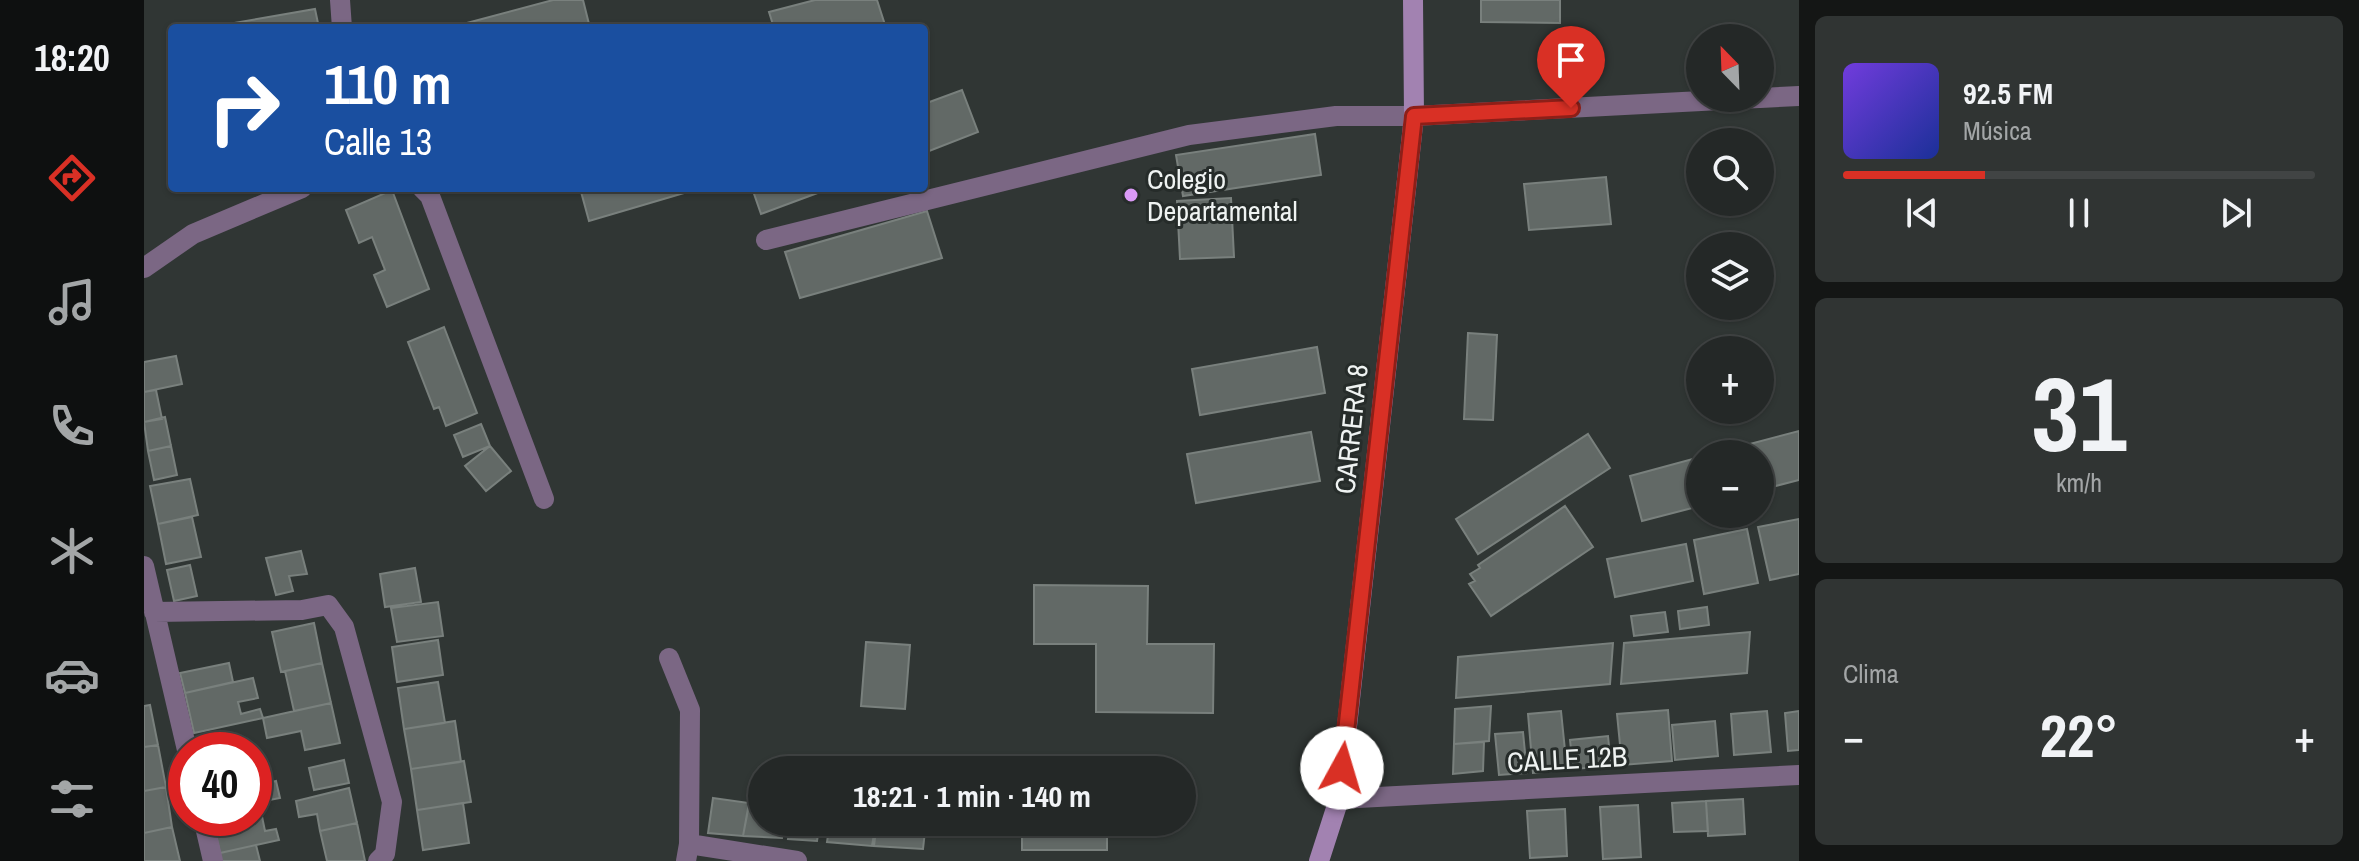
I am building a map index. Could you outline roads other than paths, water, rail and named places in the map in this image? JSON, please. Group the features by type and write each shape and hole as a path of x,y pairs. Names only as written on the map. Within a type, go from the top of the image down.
{"street":[{"path":"340,0 342,24"},
{"name":"CARRERA 8","path":"1319,861 1339,799 1414,116 1413,0"},
{"path":"1774,97 1799,96"},
{"path":"766,240 1189,135 1336,116 1414,116 1686,102"},
{"path":"144,268 193,234 293,192"},
{"path":"426,192 544,499"},
{"path":"144,566 183,732"},
{"path":"154,612 302,610 328,605 344,627 392,802 385,854 378,861"},
{"path":"669,658 690,710 687,852 797,861"},
{"name":"CALLE 12B","path":"1339,799 1799,775"},
{"path":"207,836 213,861"}],"place":[{"name":"Colegio Departamental","path":"1131,195"}]}
